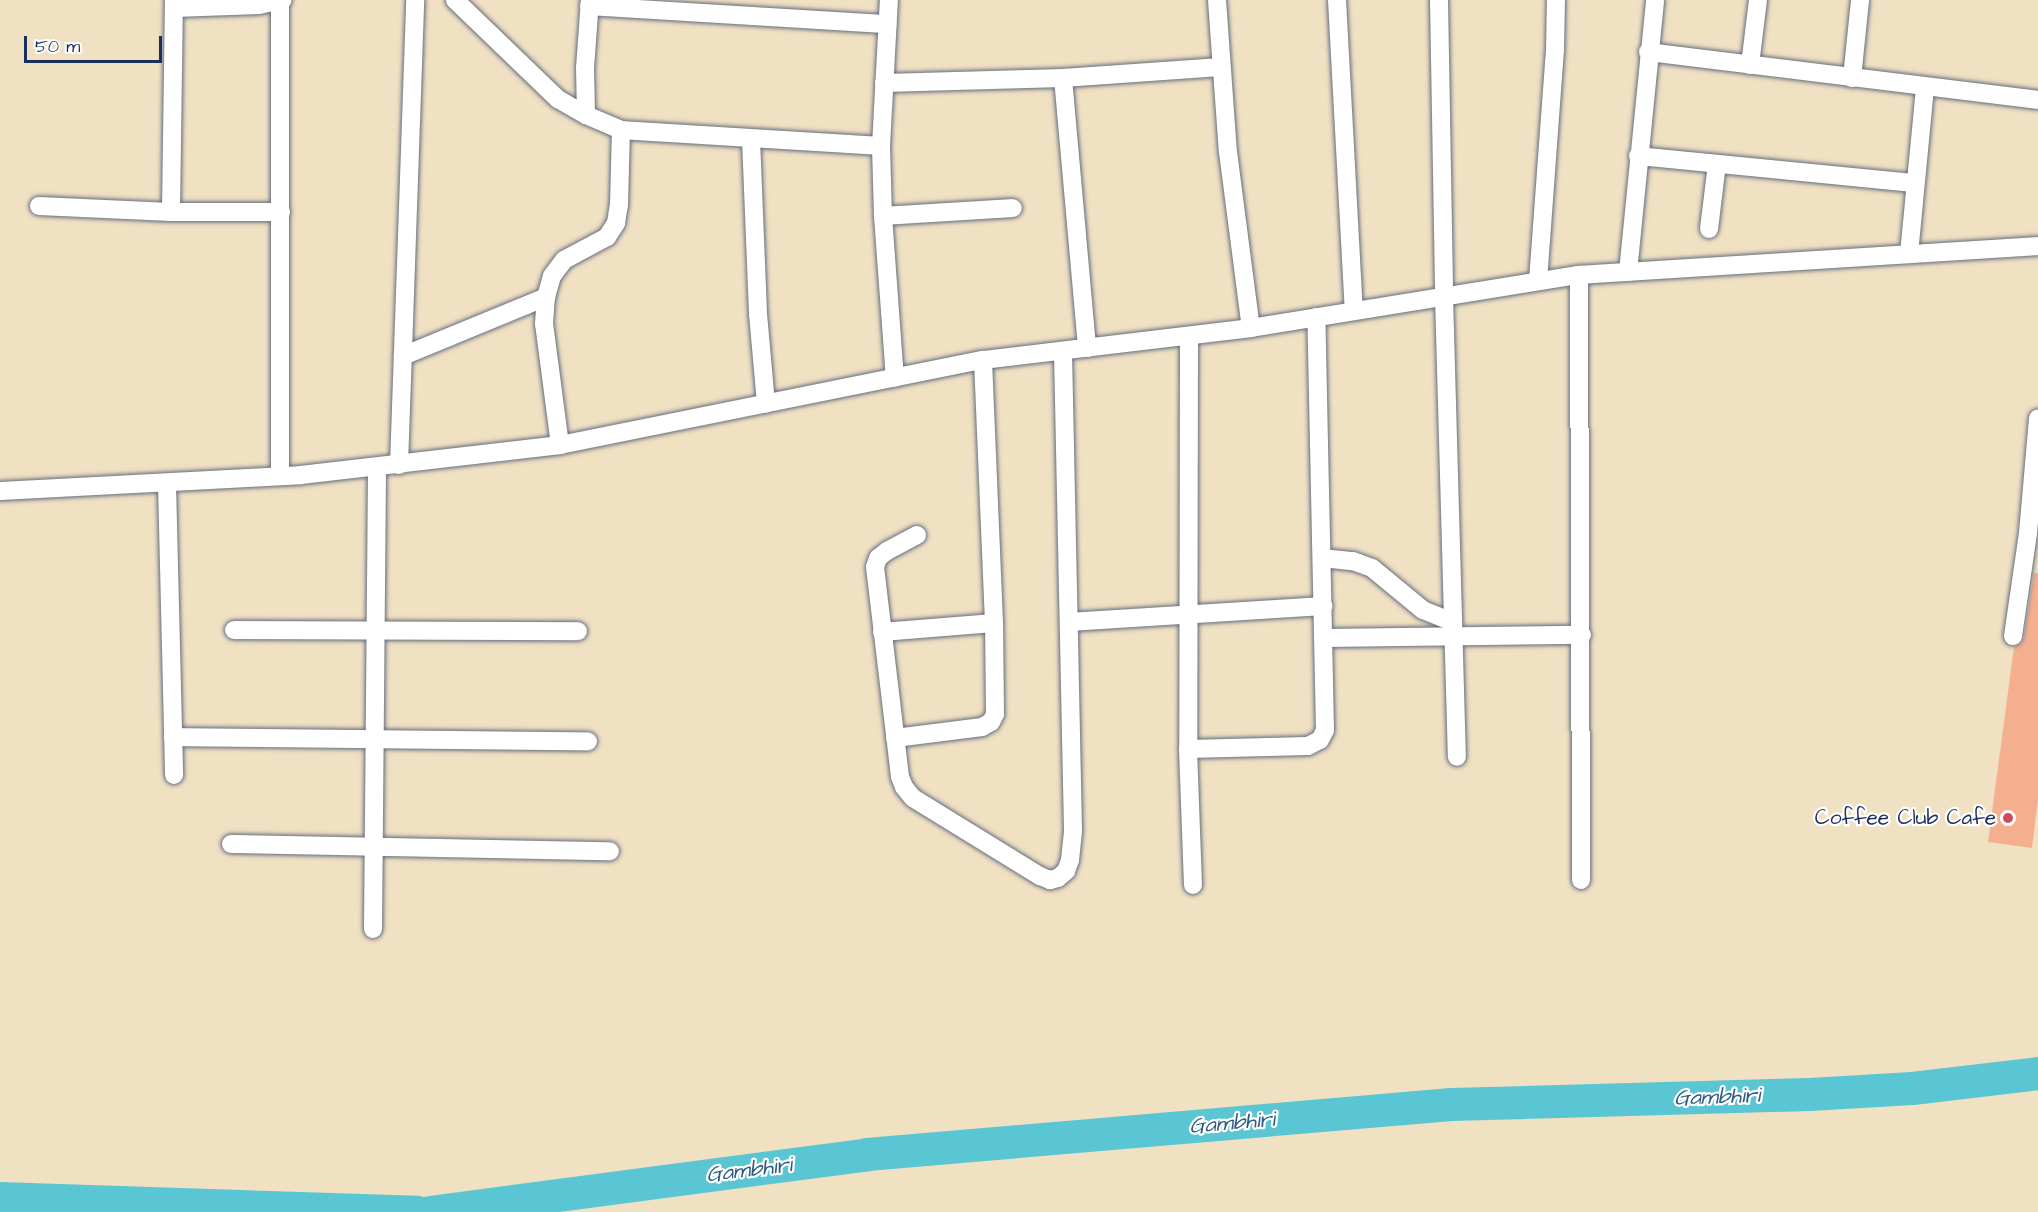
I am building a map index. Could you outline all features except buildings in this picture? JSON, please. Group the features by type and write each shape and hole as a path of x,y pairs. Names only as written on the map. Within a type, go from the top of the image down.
{"street":[{"path":"171,212 174,4 259,5 281,0 280,476"},
{"path":"399,465 415,0"},
{"path":"455,0 558,99 586,115 621,130 881,146"},
{"path":"889,0 881,146 883,216 896,378"},
{"path":"1217,0 1236,230 1251,328"},
{"path":"1337,0 1354,311"},
{"path":"1439,0 1444,296 1457,757"},
{"path":"1538,281 1555,50 1556,0"},
{"path":"1628,272 1648,52 1655,0"},
{"path":"1750,65 1758,0"},
{"path":"1852,78 1860,0"},
{"path":"586,115 585,68 590,3 887,24"},
{"path":"1648,52 2038,100"},
{"path":"884,82 1063,78 1221,67"},
{"path":"1063,78 1087,348"},
{"path":"1909,254 1925,87"},
{"path":"560,446 544,324 546,297 552,276 564,260 607,237 616,223 619,205 621,130"},
{"path":"751,139 758,314 766,404"},
{"path":"1638,156 1915,183"},
{"path":"1709,229 1717,164"},
{"path":"39,206 171,212 281,212"},
{"path":"883,216 1013,208"},
{"path":"0,491 167,484 280,476 560,446 983,360 1251,328 1579,274 2038,246"},
{"path":"1579,274 1582,634 1581,880"},
{"path":"403,356 546,297"},
{"path":"1188,749 1308,746 1320,740 1325,730 1316,317"},
{"path":"1189,336 1188,749 1192,885"},
{"path":"917,535 878,558 874,580 900,777 913,798 1040,876 1050,880 1058,878 1066,871 1070,860 1073,830 1063,351"},
{"path":"895,738 969,730 991,722 995,714 994,623 983,360"},
{"path":"2013,636 2033,533 2038,418"},
{"path":"373,929 377,467"},
{"path":"167,484 174,775"},
{"path":"1322,558 1353,561 1372,568 1423,610 1454,630"},
{"path":"1069,622 1323,606"},
{"path":"882,632 994,623"},
{"path":"234,630 578,631"},
{"path":"1324,638 1454,630 1582,634"},
{"path":"173,737 588,741"},
{"path":"231,844 610,851"}],"waterway":[{"name":"Gambhiri","path":"429,1212 867,1154 1451,1104 1810,1094 1912,1088 2038,1073"},
{"name":"Gambhiri","path":"0,1198 417,1212"}],"place":[{"name":"Coffee Club Cafe","path":"2008,818"}]}
